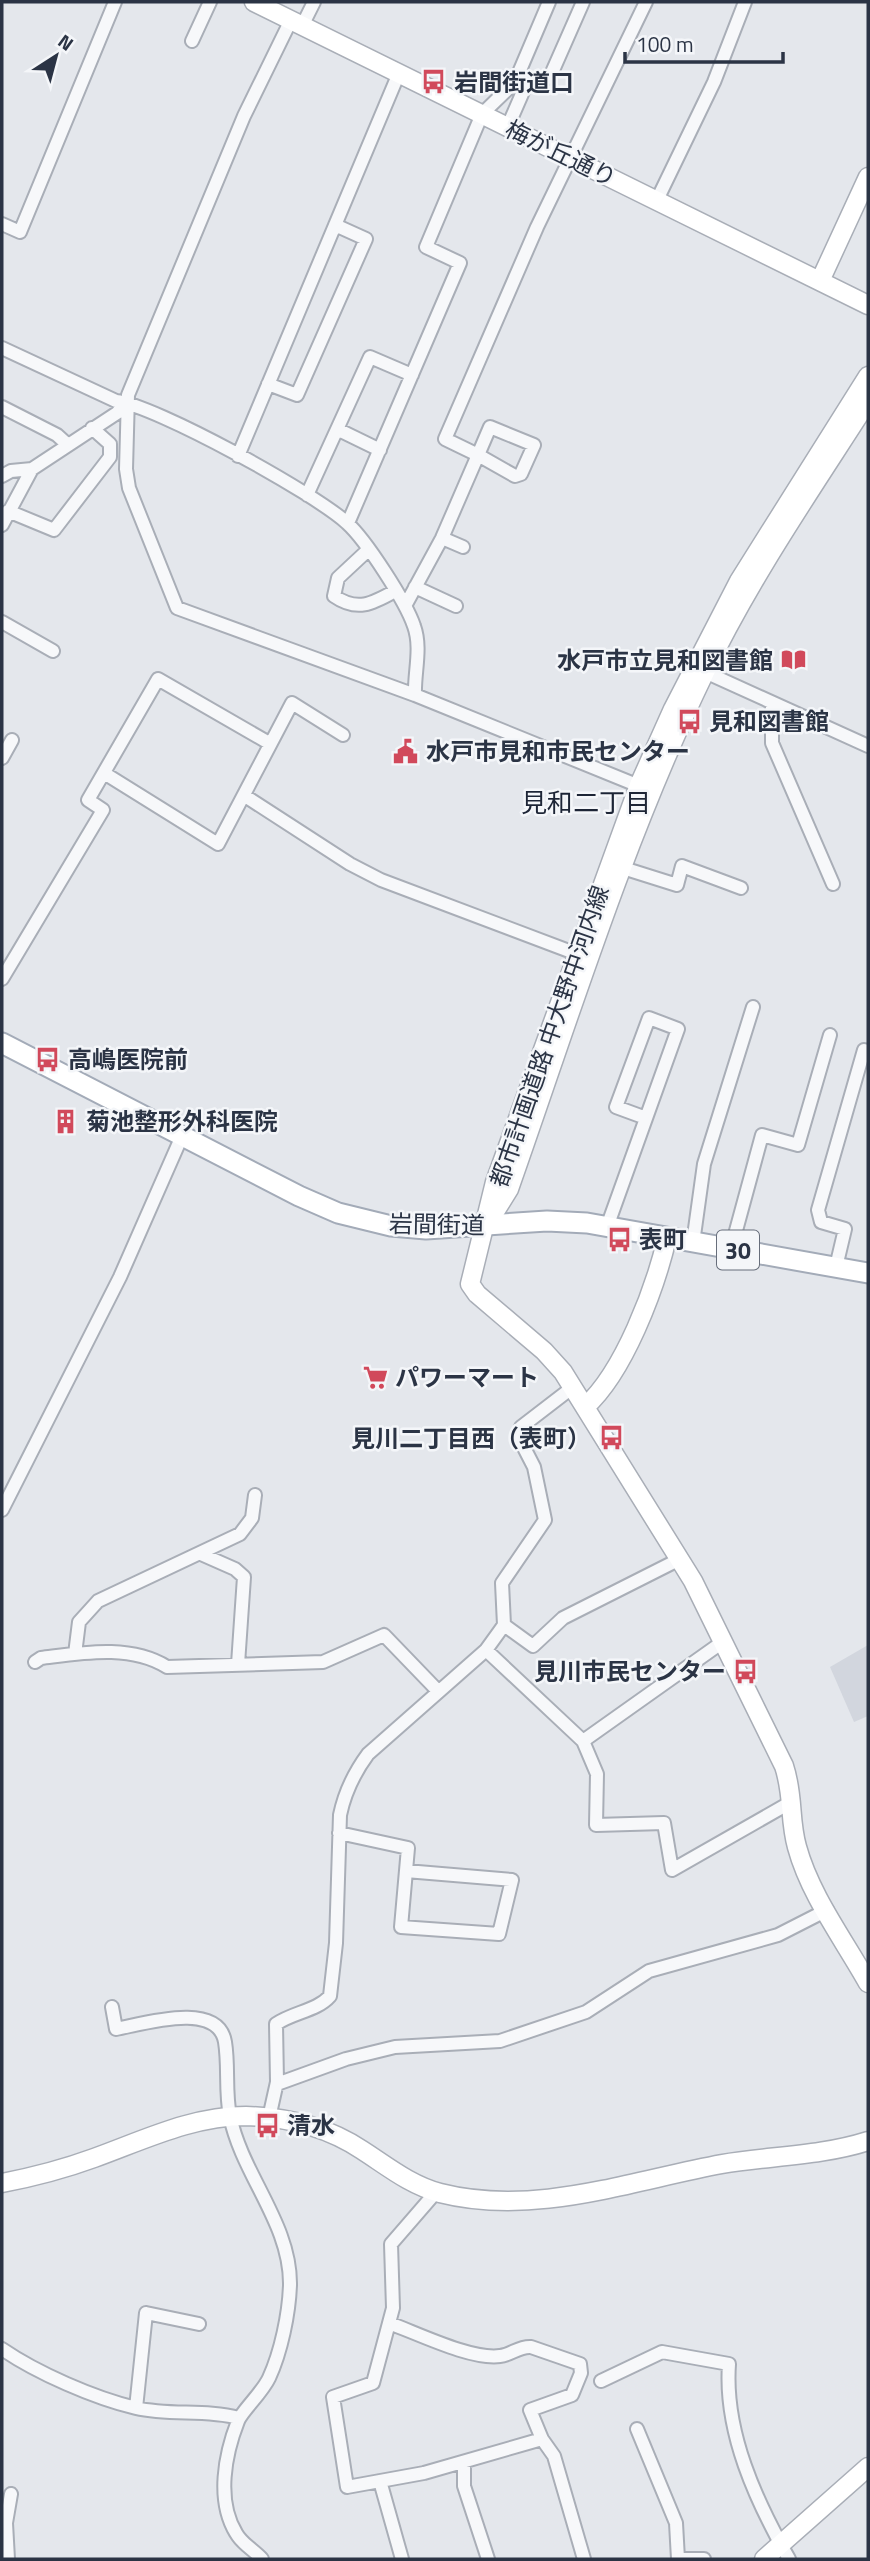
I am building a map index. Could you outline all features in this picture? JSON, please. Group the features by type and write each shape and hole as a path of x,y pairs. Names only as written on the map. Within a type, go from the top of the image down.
{"main road":[{"name":"岩間街道","path":"2,1043 309,1201 364,1221 426,1229 547,1221 607,1227 868,1273"}],"street":[{"path":"2,224 20,233 115,2"},
{"path":"192,41 210,2"},
{"name":"梅が丘通り","path":"254,2 868,305"},
{"path":"2,525 32,469 117,413 126,402 244,116 297,23 314,2"},
{"path":"348,523 460,263 426,247 482,114 515,82 549,2"},
{"path":"508,126 524,88 550,77 583,2"},
{"path":"405,606 442,538 478,455 490,427 534,445 526,469 516,476 478,455 445,439 570,157 646,2"},
{"path":"657,200 714,82 745,2"},
{"path":"238,456 399,73"},
{"path":"820,281 868,177"},
{"path":"268,384 297,395 366,239 335,225"},
{"path":"2,348 116,401 126,402 238,456 307,495 348,523 405,606 416,639 415,695"},
{"path":"307,495 339,430 370,357 412,375"},
{"name":"都市計画道路 中大野中河内線","path":"486,1226 495,1182 578,954 645,788 673,709 739,581 868,376"},
{"name":"都市計画道路 中大野中河内線","path":"486,1226 509,1189 623,868 645,788 705,672 776,546 868,401"},
{"path":"126,402 126,469 129,488 177,608 415,695 645,788"},
{"path":"2,407 57,435 68,445"},
{"path":"8,512 54,530 110,457 110,444 93,428"},
{"path":"339,430 380,450"},
{"path":"5,471 32,469"},
{"path":"442,538 463,547"},
{"path":"368,550 338,578 334,596 344,603 360,607 394,592"},
{"path":"415,587 456,606"},
{"path":"2,622 53,651"},
{"path":"705,672 868,746"},
{"path":"2,979 103,810 88,800 158,679 270,743"},
{"path":"104,773 218,844 292,703 343,735"},
{"path":"772,703 772,743 833,884"},
{"path":"2,758 12,740"},
{"path":"245,796 350,864 381,880 578,954"},
{"path":"623,868 677,885 682,866 741,888"},
{"path":"693,1242 704,1164 753,1007"},
{"path":"607,1227 678,1029 649,1018 616,1107 646,1118"},
{"path":"731,1249 762,1135 798,1145 830,1035"},
{"path":"836,1267 845,1229 821,1222 818,1209 864,1050 868,1051"},
{"path":"2,1510 120,1277 182,1136"},
{"path":"486,1226 473,1267 471,1287 553,1360 573,1387 680,1559 724,1641 784,1766 793,1801 797,1846 827,1910 868,1983"},
{"path":"585,1407 609,1380 658,1270 667,1238"},
{"path":"269,2118 276,2084 276,2024 325,2002 330,1996 336,1943 339,1833 345,1795 353,1775 368,1754 486,1650 504,1625 502,1583 545,1520 534,1467 518,1436 521,1427 573,1387"},
{"path":"75,1654 79,1622 99,1601 240,1534 252,1518 255,1495"},
{"path":"201,1554 235,1569 244,1577 238,1664"},
{"path":"504,1625 533,1646 564,1618 680,1559"},
{"path":"36,1662 41,1657 97,1652 149,1656 167,1667 323,1662 384,1635 439,1691"},
{"path":"583,1741 724,1641"},
{"path":"486,1650 583,1741 597,1774 596,1825 664,1823 672,1870 793,1801"},
{"path":"339,1833 408,1848 401,1927 499,1934 512,1880 406,1871"},
{"path":"276,2084 346,2059 395,2047 500,2041 586,2012 649,1972 778,1936 827,1910"},
{"path":"112,2007 116,2028 188,2016 204,2018 218,2029 225,2043 230,2117 284,2246 290,2284 287,2314 271,2374 263,2391 239,2418 226,2458 224,2498 236,2534 262,2559"},
{"path":"3,2181 60,2170 188,2123 230,2117 269,2118 326,2132 361,2149 403,2178 436,2192 484,2201 552,2199 724,2164 822,2152 868,2141"},
{"path":"436,2192 391,2244 393,2308 373,2383 333,2397 347,2487 464,2462 542,2440"},
{"path":"136,2408 146,2313 199,2324"},
{"path":"389,2323 480,2355 501,2357 524,2346 580,2364 581,2373 572,2395 530,2410 542,2440 554,2456 584,2559"},
{"path":"2,2349 30,2368 136,2408 216,2412 239,2418"},
{"path":"601,2381 662,2352 729,2364 730,2401 737,2442 760,2504 785,2552"},
{"path":"637,2429 676,2523 679,2559 704,2559"},
{"path":"464,2462 464,2486 488,2559"},
{"path":"764,2559 785,2552 868,2467"},
{"path":"380,2481 402,2559"},
{"path":"8,2559 6,2523 10,2494"}],"shaded area":[{"path":"868,1645 868,1716 854,1722 830,1667"}],"place":[{"name":"岩間街道口","path":"434,82"},
{"name":"水戸市立見和図書館","path":"793,660"},
{"name":"見和図書館","path":"689,721"},
{"name":"水戸市見和市民センター","path":"406,751"},
{"name":"高嶋医院前","path":"48,1059"},
{"name":"菊池整形外科医院","path":"66,1121"},
{"name":"表町","path":"619,1239"},
{"name":"パワーマート","path":"375,1377"},
{"name":"見川二丁目西（表町）","path":"611,1438"},
{"name":"見川市民センター","path":"746,1671"},
{"name":"清水","path":"267,2125"}],"district":[{"name":"見和二丁目","path":"586,802"}]}
